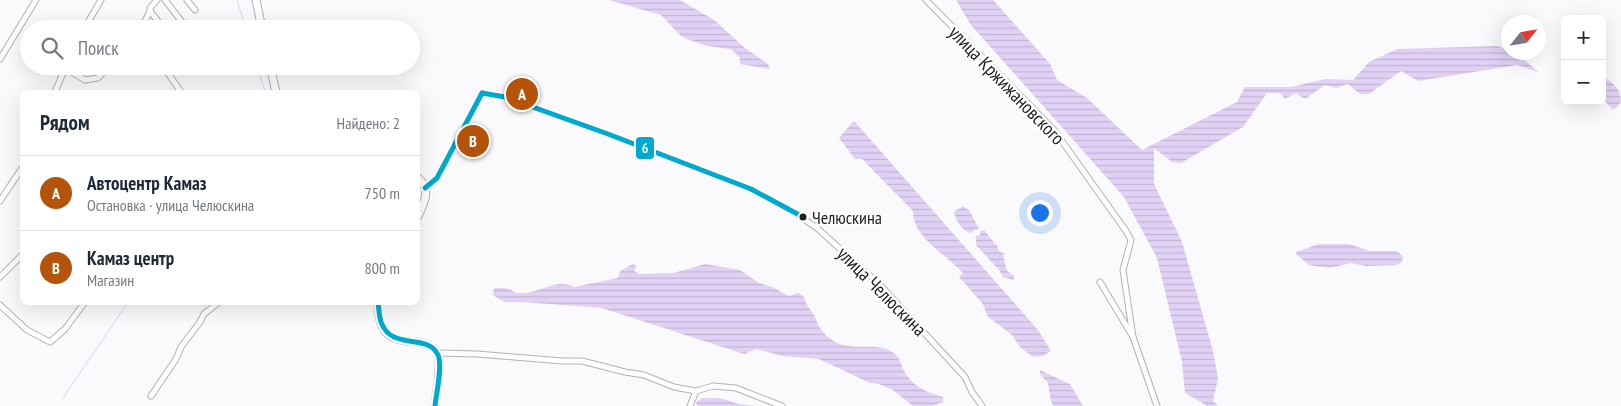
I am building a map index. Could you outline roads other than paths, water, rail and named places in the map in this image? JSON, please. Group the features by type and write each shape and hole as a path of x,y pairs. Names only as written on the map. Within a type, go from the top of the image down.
{"street":[{"path":"24,20 36,0"},
{"path":"89,20 101,0"},
{"path":"146,20 150,8 157,0"},
{"path":"165,0 180,20"},
{"path":"187,0 195,10"},
{"path":"256,0 260,20"},
{"name":"улица Кржижановского","path":"926,0 1054,130 1126,231 1130,244 1123,270 1134,337 1157,406"},
{"path":"150,11 157,20"},
{"path":"0,59 20,26"},
{"path":"56,90 62,75"},
{"path":"78,75 85,80 98,78 101,75"},
{"path":"169,75 180,90"},
{"path":"272,75 276,90"},
{"name":"улица Челюскина","path":"482,93 505,97 608,134 751,190 790,209 817,228 880,285 965,377 972,392 982,406"},
{"path":"0,200 20,171"},
{"path":"420,180 426,191 424,204 420,212"},
{"path":"0,277 20,257"},
{"name":"улица Кржижановского","path":"1100,282 1134,337"},
{"path":"0,305 27,330 50,342 65,329 83,305"},
{"path":"151,396 204,314 215,305"},
{"path":"378,305 380,321 387,334 397,340 425,345 437,354 439,361 435,406"},
{"path":"437,354 469,354 562,362 582,361 625,372 644,374 674,387 696,391 713,386 736,388 782,406"},
{"path":"690,406 696,391"}],"waterway":[{"path":"237,0 243,20"},
{"path":"260,75 264,90"},
{"path":"63,398 126,305"}],"place":[{"name":"Автоцентр Камаз","path":"522,94"},
{"name":"Камаз центр","path":"473,141"},
{"name":"Челюскина","path":"803,217"}]}
